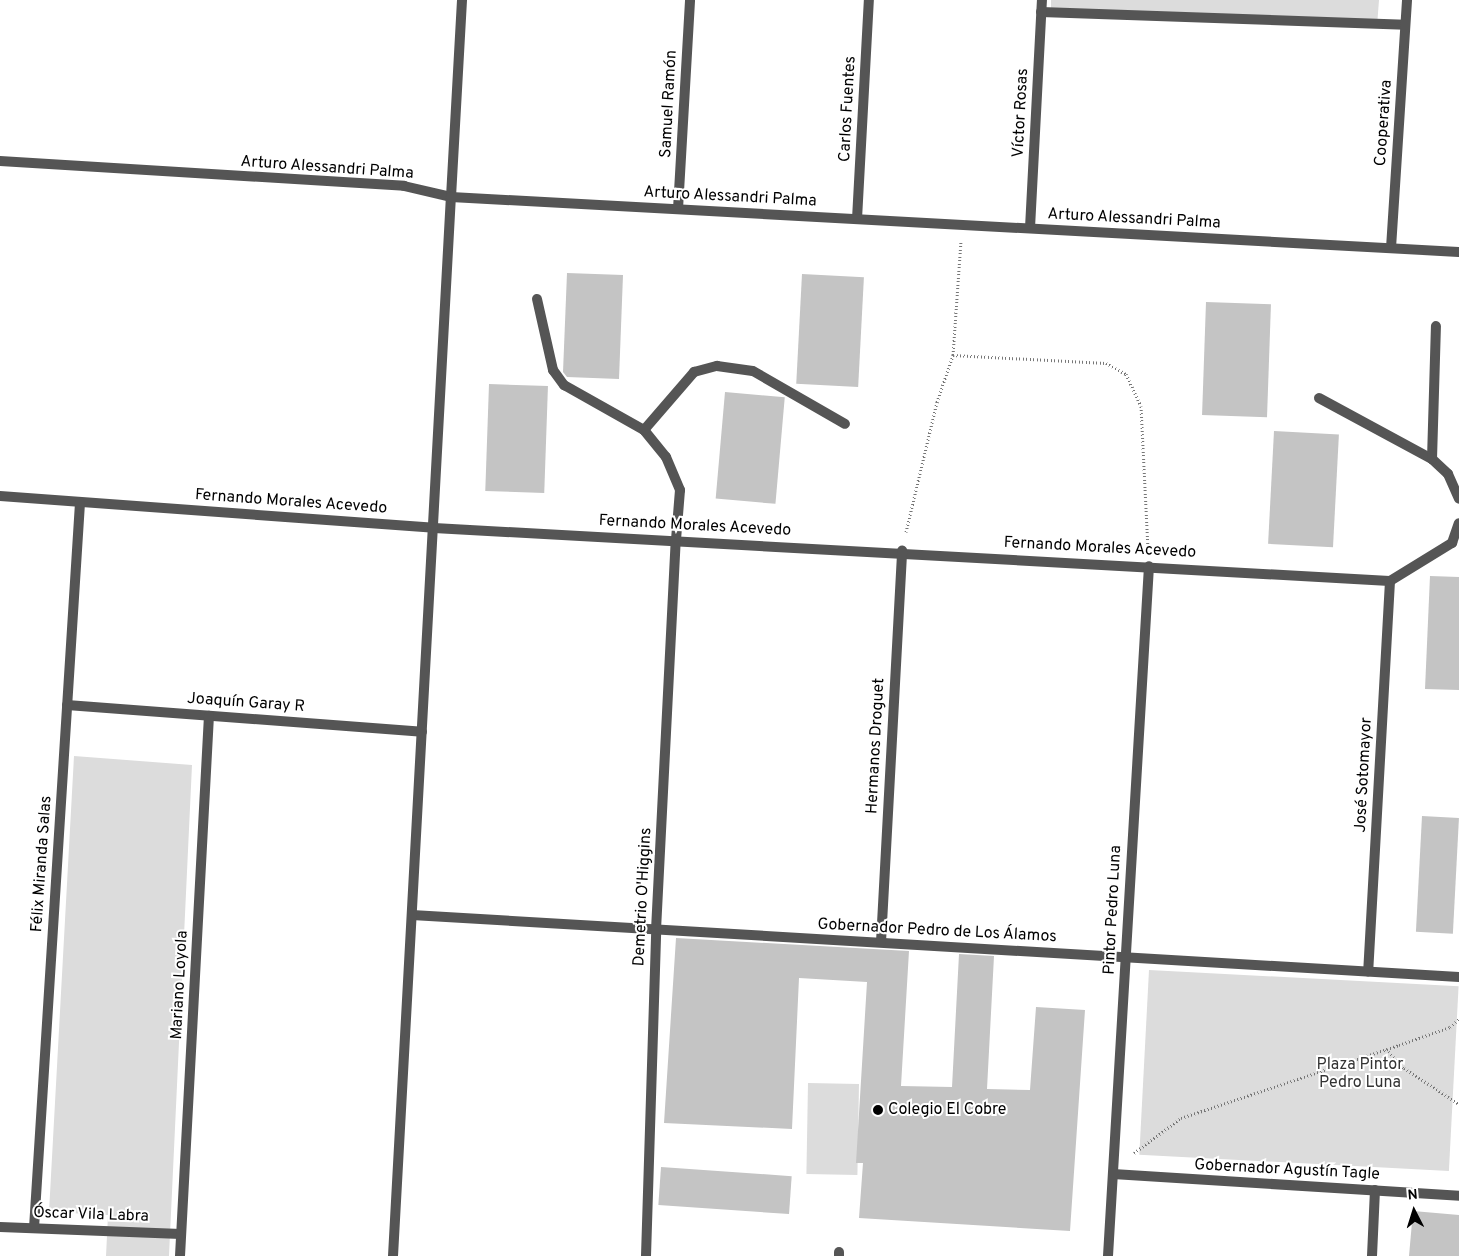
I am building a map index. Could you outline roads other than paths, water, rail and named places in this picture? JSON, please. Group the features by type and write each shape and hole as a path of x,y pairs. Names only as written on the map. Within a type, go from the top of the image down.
{"street":[{"path":"393,1256 462,0"},
{"name":"Samuel Ramón","path":"678,209 690,0"},
{"name":"Carlos Fuentes","path":"857,219 869,0"},
{"name":"Víctor Rosas","path":"1030,228 1042,0"},
{"name":"Cooperativa","path":"1391,248 1407,0"},
{"path":"1042,12 1405,25"},
{"name":"Arturo Alessandri Palma","path":"0,161 404,186 451,197 1459,252"},
{"path":"537,299 553,370 564,385 644,430 694,372 717,366 753,371 846,424"},
{"path":"1432,459 1436,326"},
{"path":"1319,398 1432,459 1448,474 1459,499"},
{"name":"Demetrio O'Higgins","path":"644,430 666,458 680,490 656,930 646,1256"},
{"name":"Fernando Morales Acevedo","path":"0,496 434,528 902,551 1390,581"},
{"name":"Félix Miranda Salas","path":"34,1228 80,502"},
{"path":"1390,581 1452,544 1459,523"},
{"name":"Hermanos Droguet","path":"881,942 902,551"},
{"name":"Pintor Pedro Luna","path":"1108,1256 1149,566"},
{"name":"José Sotomayor","path":"1368,971 1390,581"},
{"name":"Joaquín Garay R","path":"67,705 422,732"},
{"name":"Mariano Loyola","path":"180,1256 209,716"},
{"name":"Gobernador Pedro de Los Álamos","path":"412,915 1459,976"},
{"name":"Gobernador Agustín Tagle","path":"1113,1174 1459,1196"},
{"path":"1372,1256 1375,1190"},
{"name":"Óscar Vila Labra","path":"0,1227 181,1234"}],"place":[{"name":"Colegio El Cobre","path":"878,1110"}],"park label":[{"name":"Plaza Pintor Pedro Luna","path":"1360,1074"}]}
